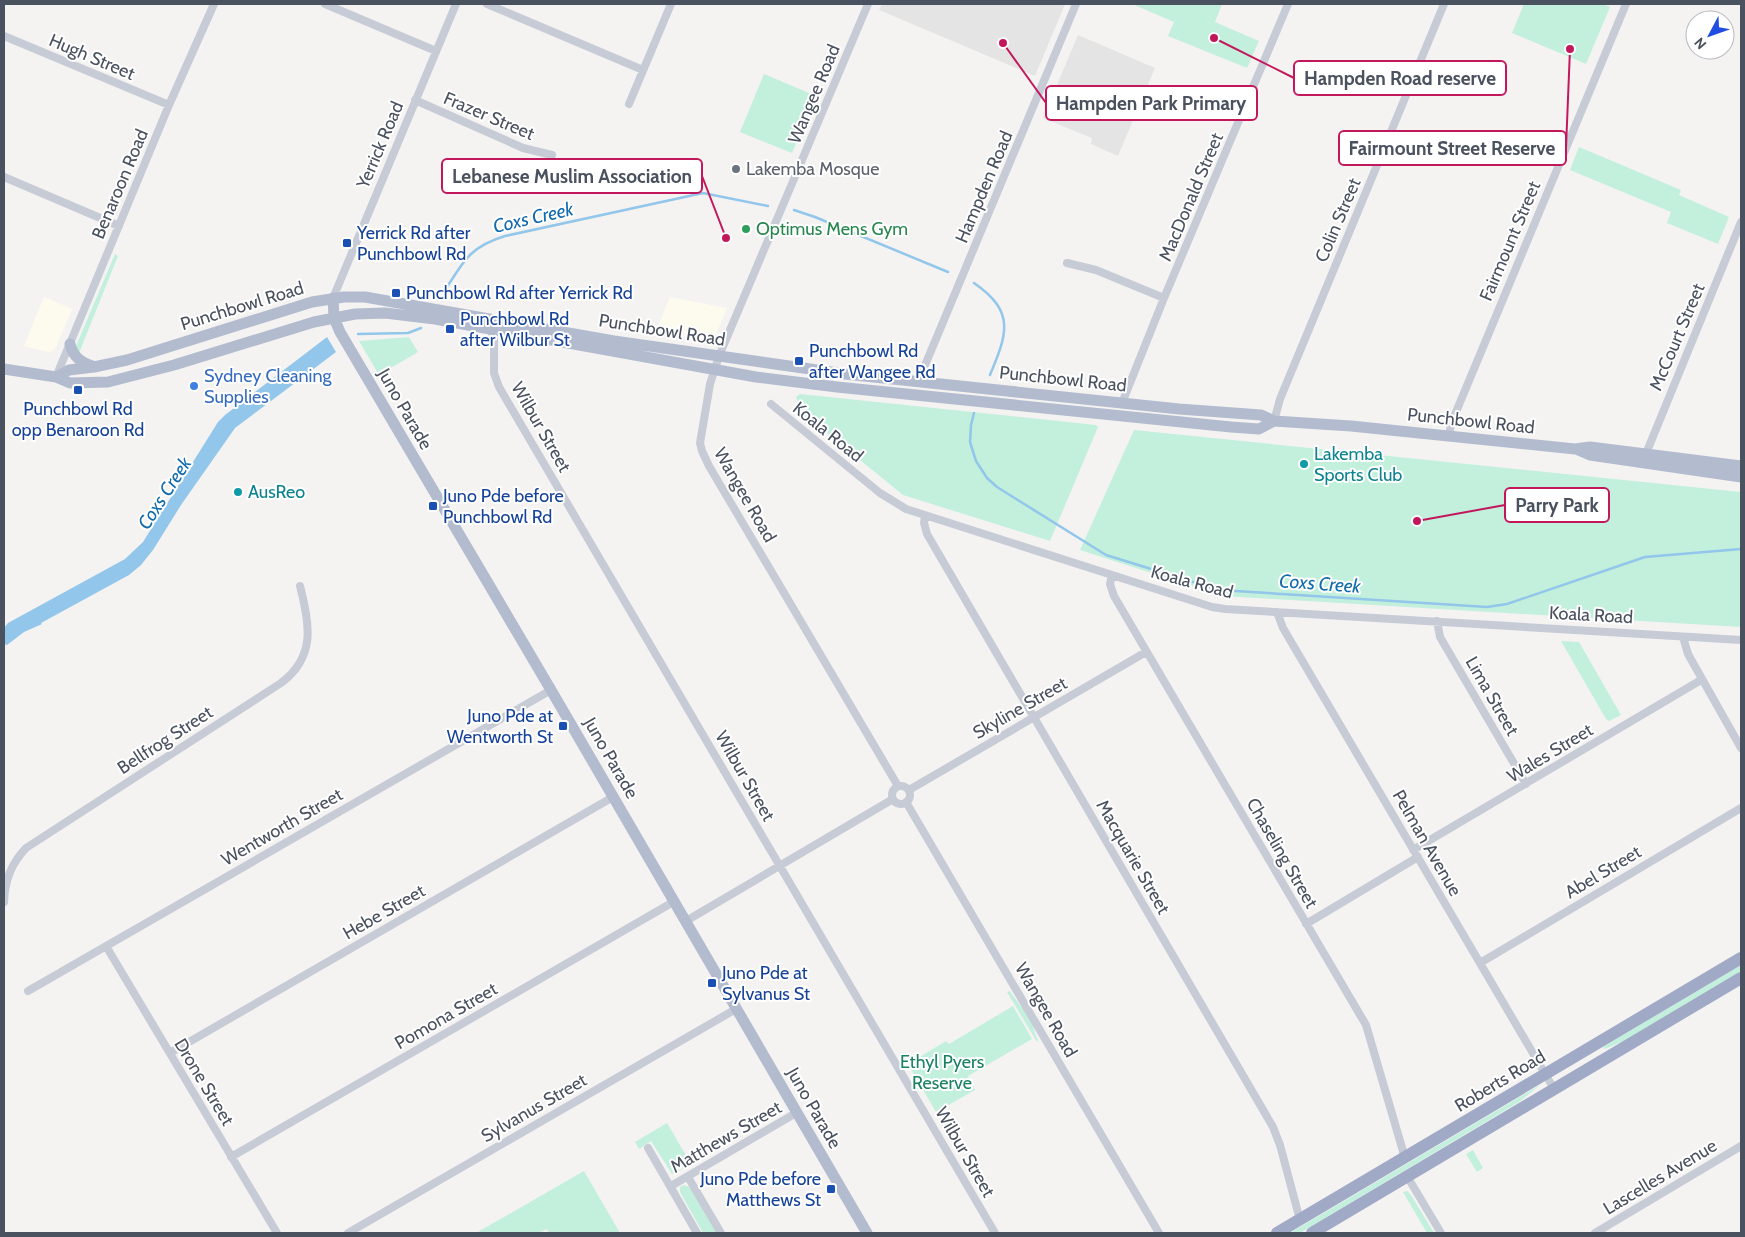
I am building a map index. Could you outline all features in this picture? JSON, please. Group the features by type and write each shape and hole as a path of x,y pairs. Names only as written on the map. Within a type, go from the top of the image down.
{"highway":[{"name":"Roberts Road","path":"1278,1233 1741,958"},
{"name":"Roberts Road","path":"1312,1233 1741,978"}],"main road":[{"name":"Punchbowl Road","path":"56,377 69,370 94,367 144,355 293,307 333,298 356,296 573,334 801,369 1122,403 1261,415 1274,421 1351,426 1576,449 1590,455 1741,466"},
{"name":"Juno Parade","path":"333,298 334,318 347,345 551,690 867,1233"},
{"name":"Punchbowl Road","path":"4,369 56,377 70,383 79,384 123,379 298,326 334,318 371,313 402,315 490,329 715,370 819,385 1231,427 1259,429 1274,421"},
{"path":"70,344 71,350 77,358 94,367"},
{"name":"Punchbowl Road","path":"1644,459 1741,478"}],"street":[{"name":"Benaroon Road","path":"56,377 118,226 214,4"},
{"path":"328,4 436,51"},
{"name":"Yerrick Road","path":"333,298 456,4"},
{"path":"487,4 643,70"},
{"path":"629,104 671,4"},
{"name":"Wangee Road","path":"868,4 720,356 710,384 700,448 898,786"},
{"name":"Hampden Road","path":"920,382 923,370 1076,4"},
{"name":"MacDonald Street","path":"1122,403 1164,298 1288,4"},
{"name":"Colin Street","path":"1274,421 1280,399 1444,4"},
{"name":"Fairmount Street","path":"1449,436 1451,424 1500,304 1626,4"},
{"name":"Hugh Street","path":"4,36 169,106"},
{"name":"Frazer Street","path":"415,100 523,148 552,156"},
{"path":"4,177 118,226"},
{"name":"McCourt Street","path":"1644,459 1741,222"},
{"path":"1067,263 1096,270 1164,298"},
{"name":"Wilbur Street","path":"490,329 494,338 494,373 500,387 995,1233"},
{"name":"Koala Road","path":"771,404 880,493 906,509 1212,607 1741,640"},
{"name":"Macquarie Street","path":"925,516 924,522 927,534 1274,1127 1300,1220"},
{"name":"Chaseling Street","path":"1112,575 1110,584 1114,596 1368,1030 1405,1158"},
{"name":"Bellfrog Street","path":"4,902 9,872 26,848 281,683 294,672 303,658 308,641 306,611 300,586"},
{"name":"Pelman Avenue","path":"1277,612 1283,628 1554,1089"},
{"name":"Lima Street","path":"1437,621 1440,637 1526,784"},
{"path":"1683,637 1688,654 1701,680 1741,748"},
{"name":"Skyline Street","path":"909,790 1146,652"},
{"name":"Wales Street","path":"1306,924 1526,784 1701,680"},
{"name":"Wentworth Street","path":"28,991 551,690"},
{"path":"898,786 903,786 909,790 910,795 906,802 898,803 894,799 892,793 898,786"},
{"name":"Hebe Street","path":"170,1053 613,797"},
{"path":"686,921 894,799"},
{"name":"Wangee Road","path":"906,802 1159,1233"},
{"name":"Abel Street","path":"1480,963 1741,808"},
{"name":"Pomona Street","path":"232,1157 674,901"},
{"name":"Drone Street","path":"106,946 277,1233"},
{"name":"Sylvanus Street","path":"348,1233 736,1009"},
{"name":"Matthews Street","path":"671,1186 796,1113"},
{"name":"Lascelles Avenue","path":"1595,1233 1741,1146"},
{"path":"648,1148 697,1233"},
{"path":"688,1176 721,1233"},
{"path":"1407,1176 1441,1233"}],"shaded area":[{"path":"882,4 1065,4 1035,76 879,10"},
{"path":"1078,35 1155,68 1118,156 1091,144 1092,138 1043,118"},
{"path":"44,297 72,309 56,347 53,351 48,352 24,346"},
{"path":"670,297 727,308 714,339 709,341 656,331"}],"green space":[{"path":"1132,4 1222,4 1215,22 1259,41 1247,68 1168,36 1174,22"},
{"path":"1524,4 1603,4 1610,7 1586,64 1512,33"},
{"path":"764,74 816,96 792,153 740,132"},
{"path":"1579,147 1681,190 1679,195 1729,217 1718,244 1667,223 1671,212 1570,170"},
{"path":"115,254 118,256 79,353 76,346"},
{"path":"409,337 418,352 379,375 359,341"},
{"path":"800,394 1096,425 1098,427 1050,541 903,495 806,416 796,397"},
{"path":"1134,430 1741,492 1741,627 1223,596 1080,550"},
{"path":"1561,641 1579,642 1621,715 1609,721 1606,719"},
{"path":"1741,965 1741,971 1624,1041 1605,1049 1603,1047"},
{"path":"1010,991 1031,1020 1037,1042 1007,992"},
{"name":"Ethyl Pyers Reserve","path":"1013,1006 1032,1039 968,1076 975,1090 936,1112 908,1064 946,1041 949,1044"},
{"path":"1540,1085 1519,1102 1300,1233 1290,1233"},
{"path":"667,1123 687,1157 691,1161 697,1161 672,1174 651,1141 639,1149 635,1142"},
{"path":"1473,1150 1483,1168 1477,1172 1466,1154"},
{"path":"584,1171 620,1233 549,1233 547,1229 538,1233 476,1233"},
{"path":"684,1185 690,1187 717,1233 703,1233 680,1192 680,1187"},
{"path":"1407,1191 1434,1233 1427,1233 1403,1192"}],"water":[{"path":"327,337 336,352 235,428 141,565 129,575 42,624 24,632 7,645 4,644 4,628 8,623 125,559 143,542 218,422"}],"waterway":[{"name":"Coxs Creek","path":"444,292 468,257 483,245 505,236 703,193 768,206"},
{"name":"Coxs Creek","path":"794,210 948,272"},
{"name":"Coxs Creek","path":"974,283 997,304 1004,324 1001,347 990,375"},
{"name":"Coxs Creek","path":"358,334 408,333 421,328"},
{"name":"Coxs Creek","path":"974,413 970,442 976,461 987,478 997,487 1106,555 1219,590 1487,607 1507,604 1645,557 1741,549"}],"place":[{"name":"Hampden Road reserve","path":"1214,38"},
{"name":"Hampden Park Primary","path":"1003,43"},
{"name":"Fairmount Street Reserve","path":"1570,49"},
{"name":"Lakemba Mosque","path":"736,169"},
{"name":"Optimus Mens Gym","path":"746,229"},
{"name":"Lebanese Muslim Association","path":"726,238"},
{"name":"Yerrick Rd after Punchbowl Rd","path":"347,243"},
{"name":"Punchbowl Rd after Yerrick Rd","path":"396,293"},
{"name":"Punchbowl Rd after Wilbur St","path":"450,329"},
{"name":"Punchbowl Rd after Wangee Rd","path":"799,361"},
{"name":"Sydney Cleaning Supplies","path":"194,386"},
{"name":"Punchbowl Rd opp Benaroon Rd","path":"78,390"},
{"name":"Lakemba Sports Club","path":"1304,464"},
{"name":"AusReo","path":"238,492"},
{"name":"Juno Pde before Punchbowl Rd","path":"433,506"},
{"name":"Parry Park","path":"1417,521"},
{"name":"Juno Pde at Wentworth St","path":"563,726"},
{"name":"Juno Pde at Sylvanus St","path":"712,983"},
{"name":"Juno Pde before Matthews St","path":"831,1189"}]}
